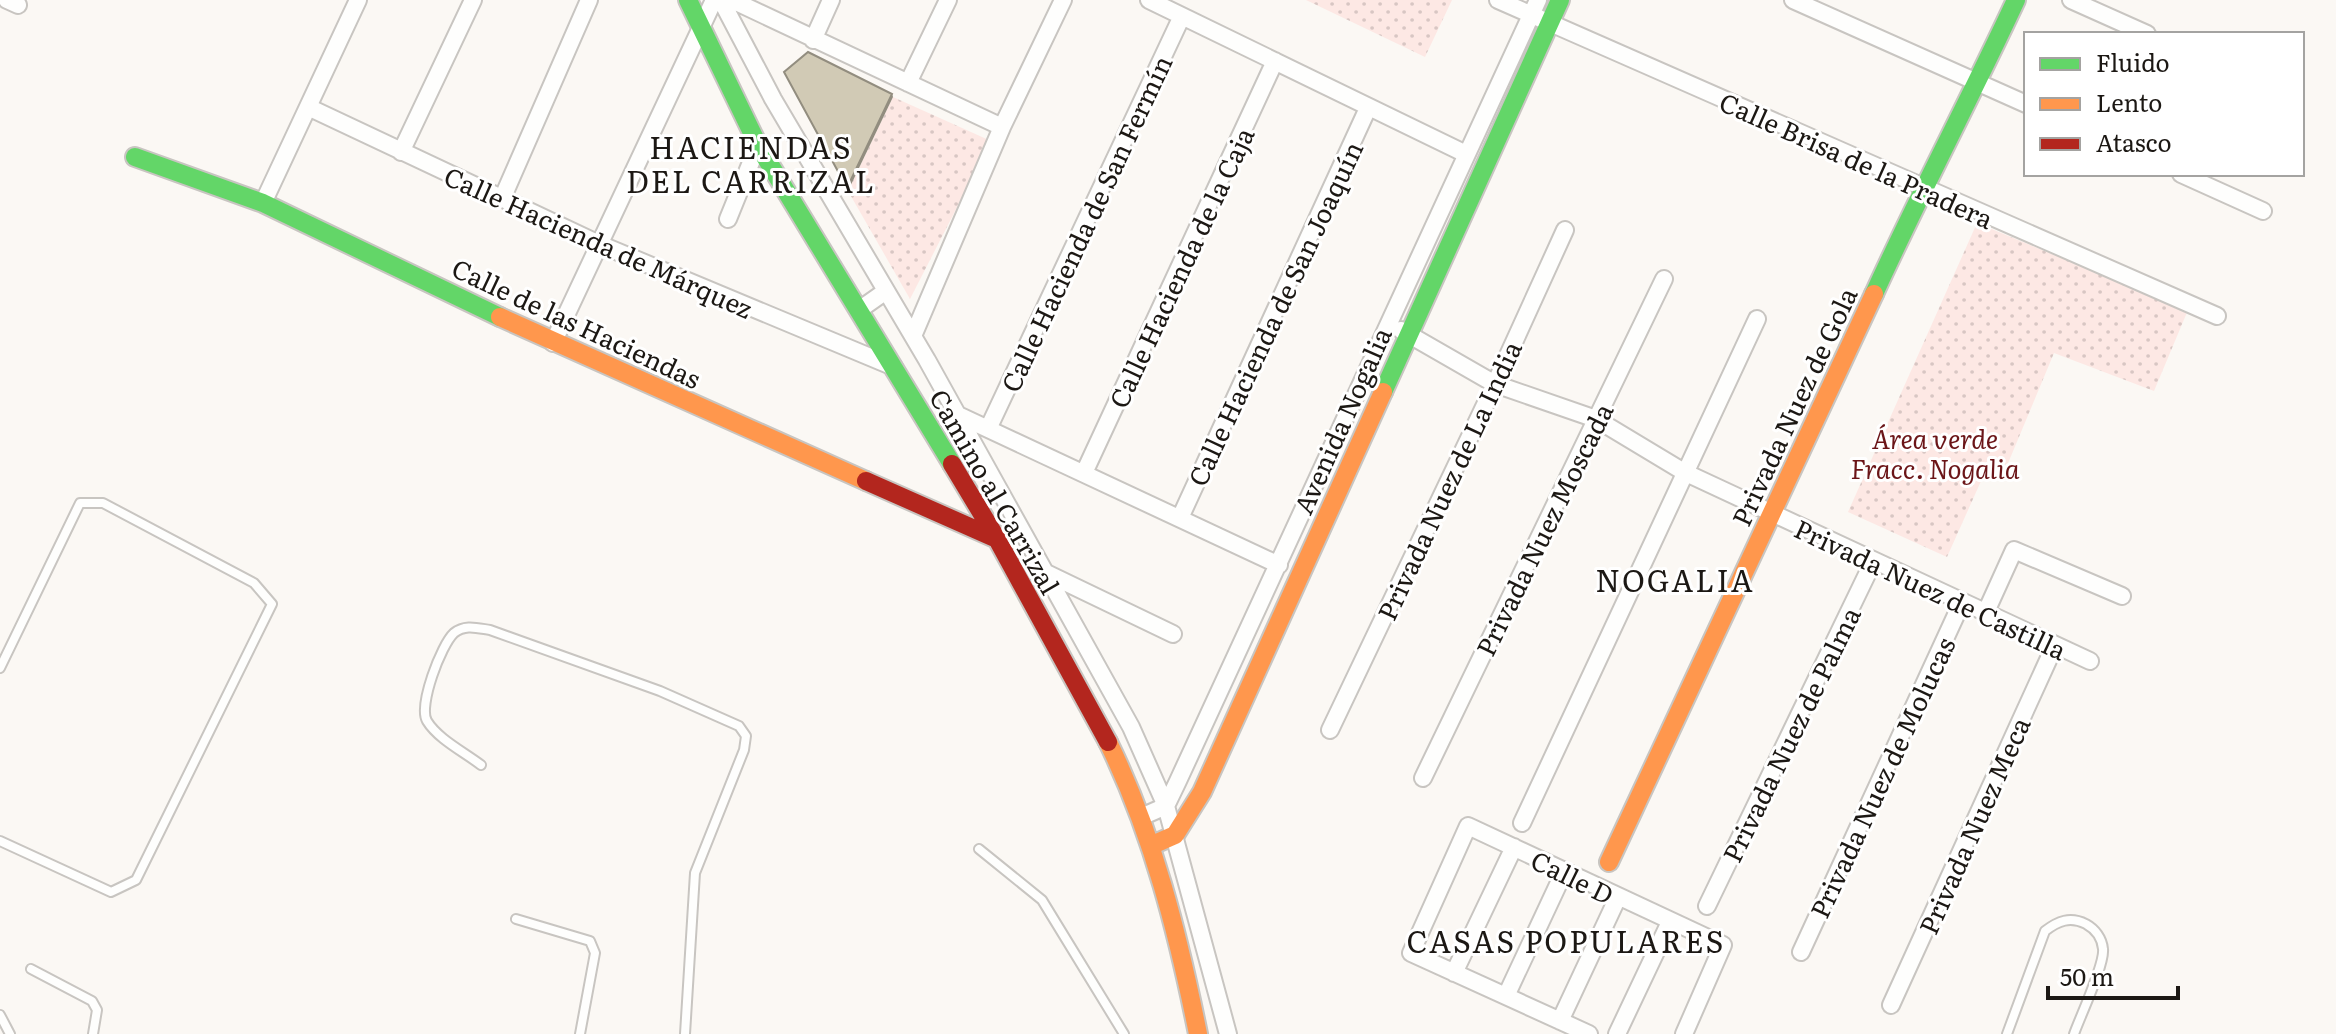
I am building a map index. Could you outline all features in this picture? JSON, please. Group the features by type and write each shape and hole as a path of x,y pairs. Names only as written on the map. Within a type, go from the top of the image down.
{"street":[{"path":"263,203 358,0"},
{"path":"401,152 473,0"},
{"path":"502,199 589,0"},
{"name":"Camino al Carrizal","path":"688,0 758,145 997,539 1010,568 1095,717 1141,817 1183,955 1198,1034"},
{"path":"553,343 714,0"},
{"name":"Camino al Carrizal","path":"721,0 773,99 913,336 1131,727 1166,806 1228,1034"},
{"path":"732,0 1002,127"},
{"path":"813,40 831,0"},
{"path":"908,83 948,0"},
{"path":"913,336 1002,127 1063,0"},
{"path":"1149,0 1466,154"},
{"name":"Calle Brisa de la Pradera","path":"1498,0 1535,8 1549,23 2217,316"},
{"name":"Avenida Nogalia","path":"1175,835 1202,792 1560,0"},
{"path":"1793,0 2024,103"},
{"name":"Privada Nuez de Gola","path":"1609,862 1922,189 1978,82 2016,0"},
{"path":"2071,0 2143,32"},
{"name":"Avenida Nogalia","path":"1166,806 1535,8"},
{"name":"Calle Hacienda de San Fermín","path":"988,429 1182,16"},
{"name":"Calle Hacienda de la Caja","path":"1084,473 1275,61"},
{"name":"Calle Hacienda de Márquez","path":"308,107 599,244 894,367"},
{"name":"Calle Hacienda de San Joaquín","path":"1180,518 1368,108"},
{"path":"728,219 758,145"},
{"name":"Calle de las Haciendas","path":"135,157 263,203 553,343 997,539"},
{"path":"2185,176 2263,211"},
{"name":"Privada Nuez de La India","path":"1330,730 1565,230"},
{"name":"Privada Nuez Moscada","path":"1423,778 1664,279"},
{"path":"859,310 886,291"},
{"path":"1522,823 1757,319"},
{"name":"Privada Nuez de Castilla","path":"1389,324 1495,384 1596,419 1684,472 2090,661"},
{"path":"956,414 1279,565"},
{"path":"1985,614 2014,550 2122,596"},
{"name":"Privada Nuez de Palma","path":"1707,906 1873,562"},
{"path":"1042,571 1173,634"},
{"name":"Privada Nuez de Molucas","path":"1801,952 1962,602"},
{"name":"Privada Nuez Meca","path":"1891,1005 2055,645"},
{"path":"1141,817 1166,806"},
{"name":"Calle D","path":"1454,973 1411,953 1468,826 1723,945 1684,1034"},
{"path":"1150,846 1175,835"},
{"path":"1514,847 1454,973 1589,1034"},
{"path":"1506,996 1564,872"},
{"path":"1560,1021 1618,897"},
{"path":"1617,1034 1670,922"}],"lane":[{"path":"0,668 80,503 103,503 254,583 272,604 136,880 111,892 0,841"},
{"path":"481,765 425,719 424,703 445,645 455,632 468,626 490,630 631,681 739,726 746,736 744,750 695,873 685,1034"},
{"path":"979,849 1042,900 1124,1034"},
{"path":"516,919 590,941 595,953 580,1034"},
{"path":"2007,1034 2045,931 2058,921 2074,920 2087,925 2100,936 2104,955 2074,1034"},
{"path":"31,969 92,1001 97,1010 93,1034"},
{"path":"0,1015 10,1034"}],"green space":[{"path":"1306,0 1452,0 1425,57"},
{"path":"893,97 991,141 910,299 848,191"},
{"name":"Área verde Fracc. Nogalia","path":"1977,223 2188,310 2154,391 2054,353 2006,468 1990,461 1947,557 1848,512"}],"building":[{"path":"808,52 892,94 847,188 784,72"}],"traffic: fast":[{"path":"688,0 758,145 952,464"},
{"path":"1383,392 1560,0"},
{"path":"1874,294 2016,0"},
{"path":"135,157 263,203 500,317"}],"traffic: slow":[{"path":"1609,862 1874,294"},
{"path":"500,317 866,481"},
{"path":"1150,846 1175,835 1202,792 1383,392"},
{"path":"1108,742 1151,848 1182,959 1198,1034"}],"traffic: jam":[{"path":"952,464 997,539 1108,742"},
{"path":"866,481 997,539"}],"district":[{"name":"HACIENDAS DEL CARRIZAL","path":"751,163"},
{"name":"NOGALIA","path":"1675,579"},
{"name":"CASAS POPULARES","path":"1566,940"}]}
